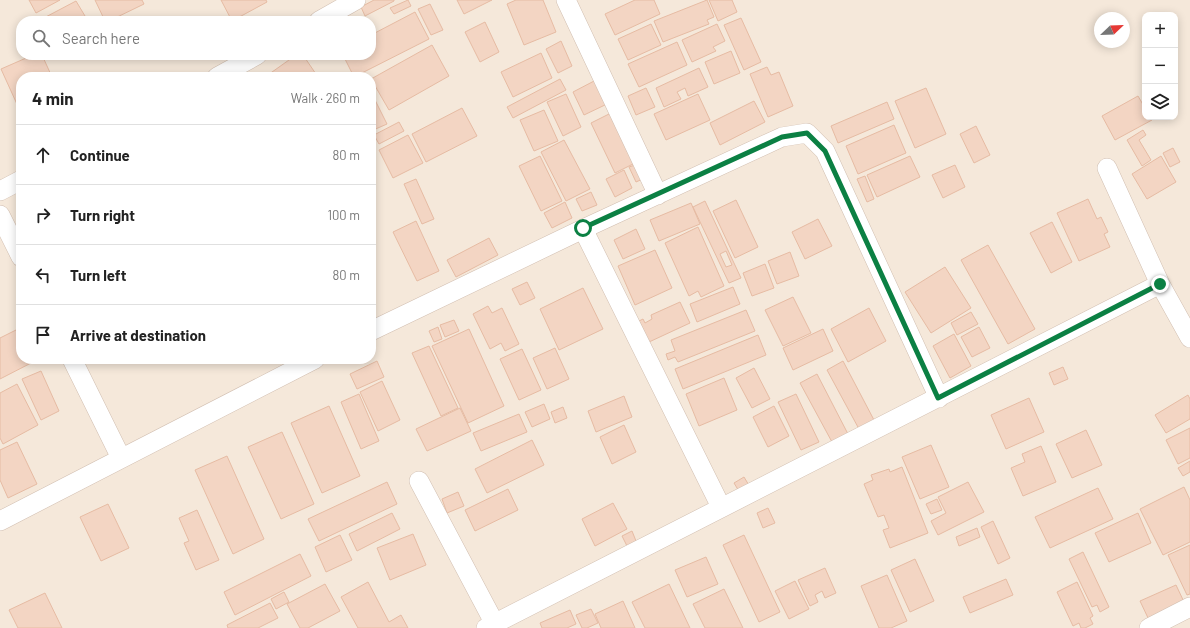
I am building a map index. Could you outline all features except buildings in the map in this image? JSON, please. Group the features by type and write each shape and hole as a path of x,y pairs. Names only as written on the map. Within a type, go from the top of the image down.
{"street":[{"path":"327,16 356,0"},
{"path":"566,0 658,195"},
{"path":"229,72 249,60"},
{"path":"376,329 583,228 782,137 807,133 825,151 938,398"},
{"path":"1107,168 1160,284 1190,338"},
{"path":"0,191 16,183"},
{"path":"0,215 16,247"},
{"path":"583,228 721,507"},
{"path":"419,481 492,627 721,507 1160,284"},
{"path":"74,364 121,458"},
{"path":"0,521 305,364"},
{"path":"1149,628 1190,607"}],"shaded area":[{"path":"0,0 1190,0 1190,628 0,628"}],"route":[{"path":"583,228 782,137 807,133 825,151 938,398 1160,284"}]}
